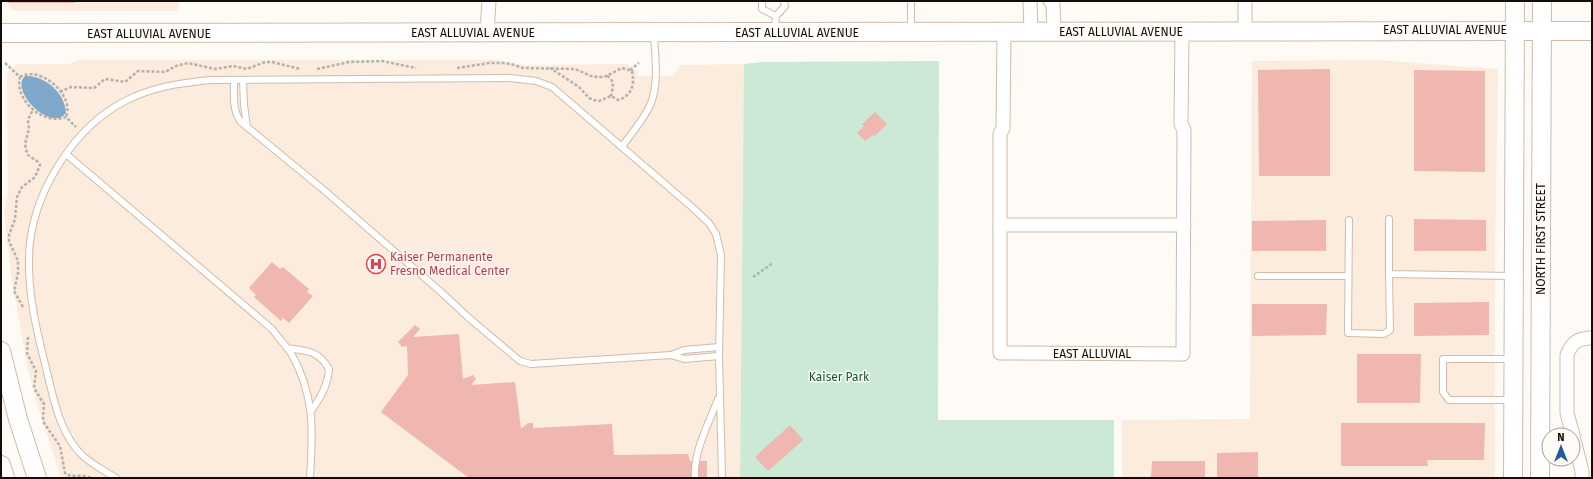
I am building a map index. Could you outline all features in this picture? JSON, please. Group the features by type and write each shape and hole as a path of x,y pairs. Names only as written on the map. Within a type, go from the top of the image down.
{"main road":[{"path":"1513,478 1515,1"},
{"name":"NORTH FIRST STREET","path":"1540,478 1542,1"},
{"name":"EAST ALLUVIAL AVENUE","path":"1,33 654,33 775,24 911,32 1592,31"},
{"path":"1,351 18,419 37,478"},
{"path":"1,465 5,478"}],"street":[{"path":"487,33 490,1"},
{"path":"1031,1 1031,32"},
{"path":"1050,1 1053,4 1054,32"},
{"path":"1245,1 1245,31"},
{"name":"EAST ALLUVIAL","path":"1004,32 1003,128 1000,134 1000,353 1183,354 1184,130 1181,124 1182,32"},
{"path":"1000,224 1184,224"},
{"path":"1571,427 1567,413 1567,355 1572,344 1582,338 1592,338"},
{"path":"1581,467 1582,478"}],"lane":[{"path":"762,1 762,9 775,24 785,6 784,1"},
{"path":"911,1 911,32"},
{"path":"622,147 647,112 652,102 654,87 654,33"},
{"path":"116,478 84,456 74,445 65,430 55,402 41,347 31,291 29,270 30,249 36,213 49,180 66,154 98,120 124,102 138,95 172,85 210,80 510,78 536,81 552,88 693,208 709,223 716,234 721,255 719,356 722,478"},
{"path":"234,80 237,117 325,191 520,361 532,364 671,355 684,350 719,347"},
{"path":"243,80 247,126"},
{"path":"66,154 272,329 287,348 302,378 309,398 311,412 313,432 311,478 304,478"},
{"path":"1348,220 1348,333 1384,334 1390,330 1389,219"},
{"path":"1389,274 1514,276"},
{"path":"1258,276 1348,276"},
{"path":"287,348 317,354 329,369 329,376 323,393 311,412"},
{"path":"671,355 684,359 719,356"},
{"path":"1514,359 1443,359 1443,392 1449,400 1514,400"},
{"path":"695,478 695,464 700,446 720,396"}],"path":[{"path":"5,63 20,77"},
{"path":"630,70 639,63"},
{"path":"20,77 28,74 34,75 46,79 55,86 67,104 68,113 66,117"},
{"path":"606,76 612,81 613,86 611,96"},
{"path":"20,77 18,83 20,92 33,109 40,115 57,120 66,117"},
{"path":"66,117 76,126"},
{"path":"753,277 773,262"}],"shaded area":[{"path":"6,1 179,1 179,11 14,11 6,3"},
{"name":"Kaiser Permanente Fresno Medical Center","path":"77,60 500,60 523,65 628,64 638,72 638,76 673,76 681,65 744,64 740,478 61,478 37,404 28,369 12,282 4,211 8,190 7,73 16,64 69,64"},
{"path":"1378,60 1498,69 1495,258 1495,478 1122,478 1122,420 1250,419 1252,61"}],"green space":[{"name":"Kaiser Park","path":"939,61 938,420 1114,420 1114,478 740,478 744,64 763,62"}],"water":[{"path":"25,76 32,76 40,79 53,87 62,99 66,113 60,117 53,118 37,110 30,103 22,87 22,80"}],"building":[{"path":"8,1 75,1 75,3 8,3"},
{"path":"1330,69 1330,176 1259,176 1258,70"},
{"path":"1414,70 1485,71 1485,172 1414,171"},
{"path":"875,112 887,124 875,136 873,135 865,141 857,133 864,126 862,124"},
{"path":"1414,219 1486,220 1486,251 1414,251"},
{"path":"1326,220 1326,251 1252,251 1252,221"},
{"path":"272,262 280,269 283,267 309,289 307,292 313,296 289,323 283,318 281,321 254,297 256,295 249,288"},
{"path":"1489,302 1489,335 1414,336 1414,303"},
{"path":"1252,304 1327,304 1326,335 1252,336"},
{"path":"415,325 420,329 413,337 459,334 463,379 473,375 476,379 471,385 515,382 521,429 528,423 533,423 533,428 612,424 614,455 688,454 690,461 707,461 707,478 469,478 381,412 408,375 407,346 402,347 398,342"},
{"path":"1357,354 1421,354 1420,403 1357,403"},
{"path":"1341,423 1485,423 1484,460 1427,460 1428,466 1341,466"},
{"path":"790,425 803,440 768,471 755,457"},
{"path":"1258,452 1258,478 1217,478 1217,453"},
{"path":"1152,461 1205,461 1205,478 1151,478"}],"place":[{"name":"Kaiser Permanente Fresno Medical Center","path":"376,264"}]}
